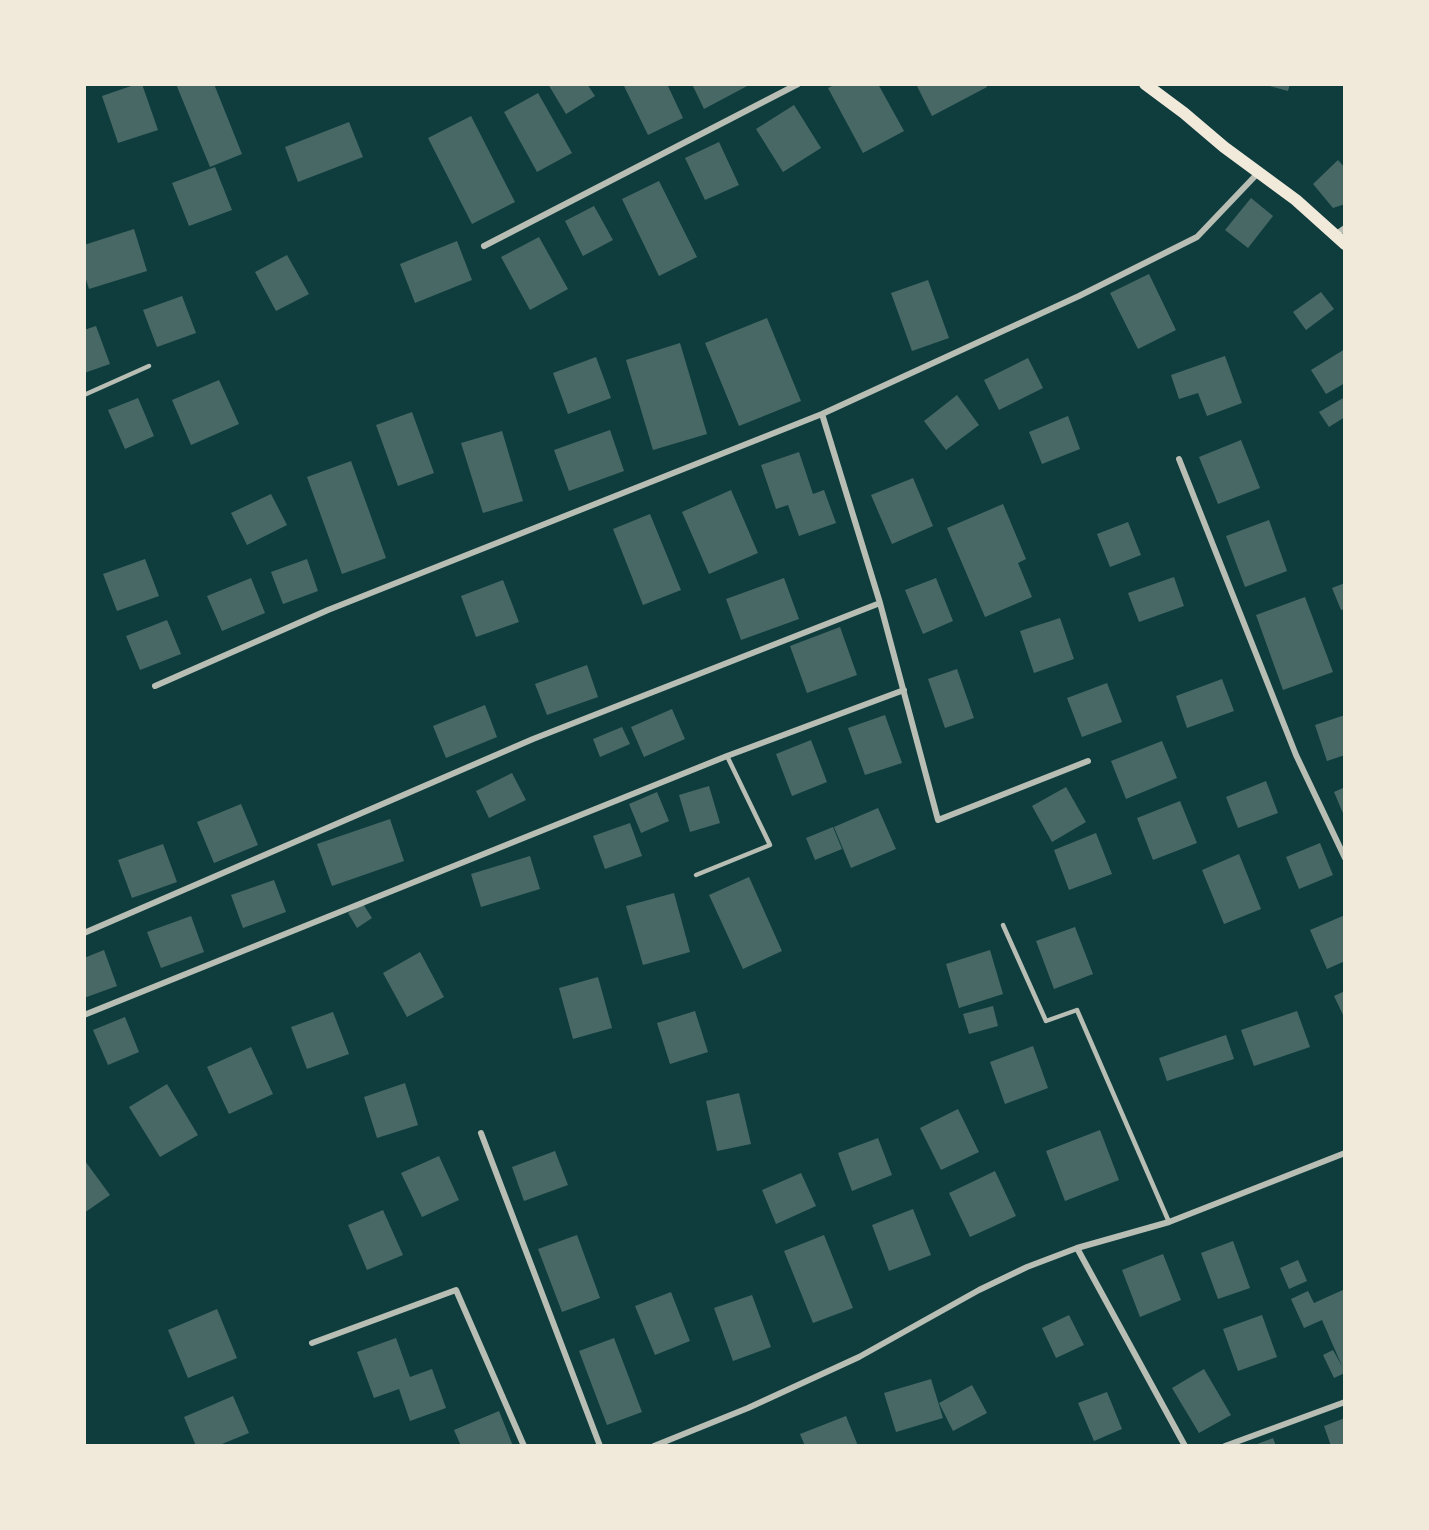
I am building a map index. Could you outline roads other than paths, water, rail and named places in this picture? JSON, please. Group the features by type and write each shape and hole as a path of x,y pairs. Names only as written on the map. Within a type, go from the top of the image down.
{"main road":[{"path":"1145,84 1224,147 1340,231 1345,244"}],"street":[{"path":"484,246 798,84"},
{"path":"155,686 328,610 822,414 1079,296 1197,237 1258,172"},
{"path":"822,414 880,603 938,820 1088,761"},
{"path":"1179,459 1296,755 1345,858"},
{"path":"84,933 533,739 880,603"},
{"path":"84,1015 727,756 904,690"},
{"path":"481,1133 600,1446"},
{"path":"654,1446 748,1408 859,1357 979,1290 1027,1267 1077,1248 1169,1222 1345,1153"},
{"path":"1077,1248 1185,1446"},
{"path":"312,1343 456,1290 524,1446"},
{"path":"1225,1446 1345,1402"}],"lane":[{"path":"84,395 150,366"},
{"path":"696,875 770,845 727,756"},
{"path":"1003,925 1047,1021 1077,1010 1169,1222"}]}
